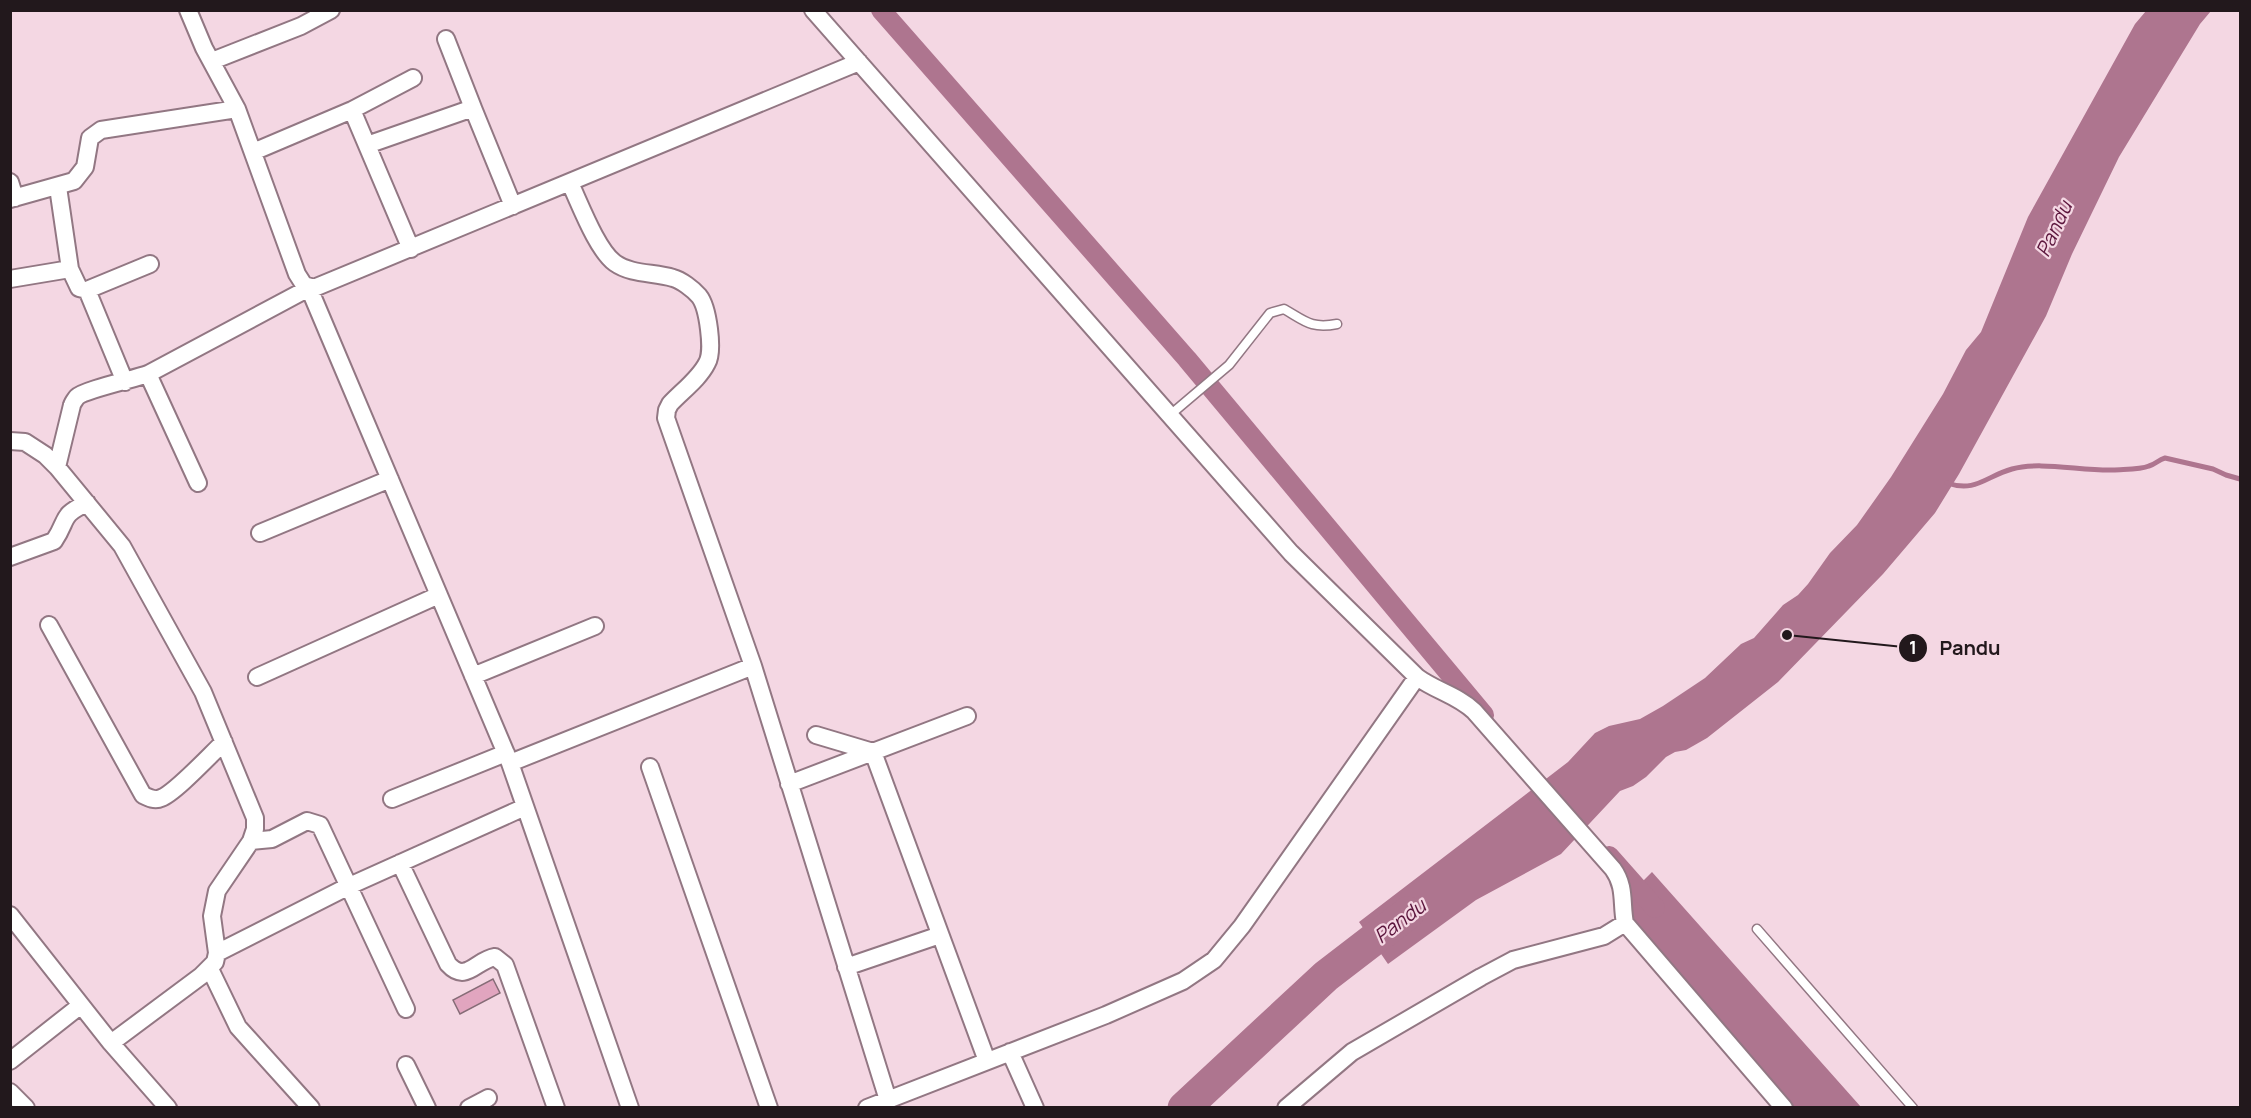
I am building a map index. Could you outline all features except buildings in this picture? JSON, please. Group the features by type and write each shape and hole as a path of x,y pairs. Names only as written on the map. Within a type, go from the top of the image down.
{"street":[{"path":"188,10 237,109 297,274 309,288 508,758 630,1107"},
{"path":"212,61 297,18 331,10"},
{"path":"813,10 1176,409 1291,553 1418,677 1431,687 1457,697 1474,711 1619,878 1623,894 1622,912 1625,923 1784,1107"},
{"path":"446,39 513,207"},
{"path":"57,467 72,405 84,392 148,374 309,288 321,286 859,62"},
{"path":"254,152 351,110 413,78"},
{"path":"367,145 473,108"},
{"path":"12,193 58,187 74,181 85,167 90,138 101,130 237,109"},
{"path":"351,110 411,249"},
{"path":"570,183 605,253 615,263 628,270 676,278 700,297 704,306 711,347 710,357 701,373 670,404 666,418 753,666 888,1100"},
{"path":"58,187 70,269 72,278 79,288 87,290 150,264"},
{"path":"10,279 70,269"},
{"path":"87,290 125,382"},
{"path":"148,374 198,483"},
{"path":"10,441 25,442 57,467 112,532 131,560 203,692 255,818 255,829 251,841 217,891 212,916 217,953 215,962 210,969 111,1043"},
{"path":"260,533 390,479"},
{"path":"10,557 54,541 65,516 87,503"},
{"path":"257,677 439,595"},
{"path":"50,625 143,795 150,799 160,799 224,742"},
{"path":"473,675 595,626"},
{"path":"392,799 753,666"},
{"path":"867,1107 1106,1014 1183,981 1214,960 1242,926 1418,677"},
{"path":"789,784 967,716"},
{"path":"816,735 873,752"},
{"path":"873,752 987,1061"},
{"path":"650,767 769,1107"},
{"path":"217,953 347,887 525,807"},
{"path":"251,841 272,839 308,821 320,825 406,1009"},
{"path":"400,863 448,964 454,970 459,973 466,972 488,958 495,957 505,965 556,1107"},
{"path":"10,915 111,1043 168,1107"},
{"path":"1295,1104 1352,1052 1481,977 1513,960 1604,936 1625,923"},
{"path":"846,967 940,935"},
{"path":"210,969 238,1027 310,1107"},
{"path":"10,1061 81,1005"},
{"path":"1010,1052 1035,1107"},
{"path":"406,1065 427,1107"},
{"path":"10,1092 26,1107"},
{"path":"469,1107 488,1098"}],"lane":[{"path":"1176,409 1228,365 1270,313 1284,309 1313,326 1337,324"},
{"path":"1757,929 1913,1107"}],"water":[{"path":"2146,11 2211,11 2200,24 2119,157 2072,254 2046,316 1935,513 1883,574 1778,682 1707,738 1686,750 1666,757 1646,777 1620,791 1561,854 1476,900 1388,964 1359,922 1568,762 1595,733 1609,726 1640,719 1705,678 1741,644 1754,638 1783,605 1798,595 1830,553 1857,525 1891,477 1943,394 1966,350 1981,332 2028,217 2135,24"},
{"path":"1652,872 1861,1107 1793,1107 1705,1008 1620,904"}],"waterway":[{"path":"881,10 1187,359 1484,715"},
{"path":"1947,483 1957,486 1973,485 2003,472 2023,467 2131,469 2145,467 2165,458 2213,469 2240,479"},
{"path":"1609,856 1655,908"},
{"name":"Pandu","path":"1184,1108 1326,976 1408,913"}],"place":[{"name":"Pandu","path":"1787,635"}]}
